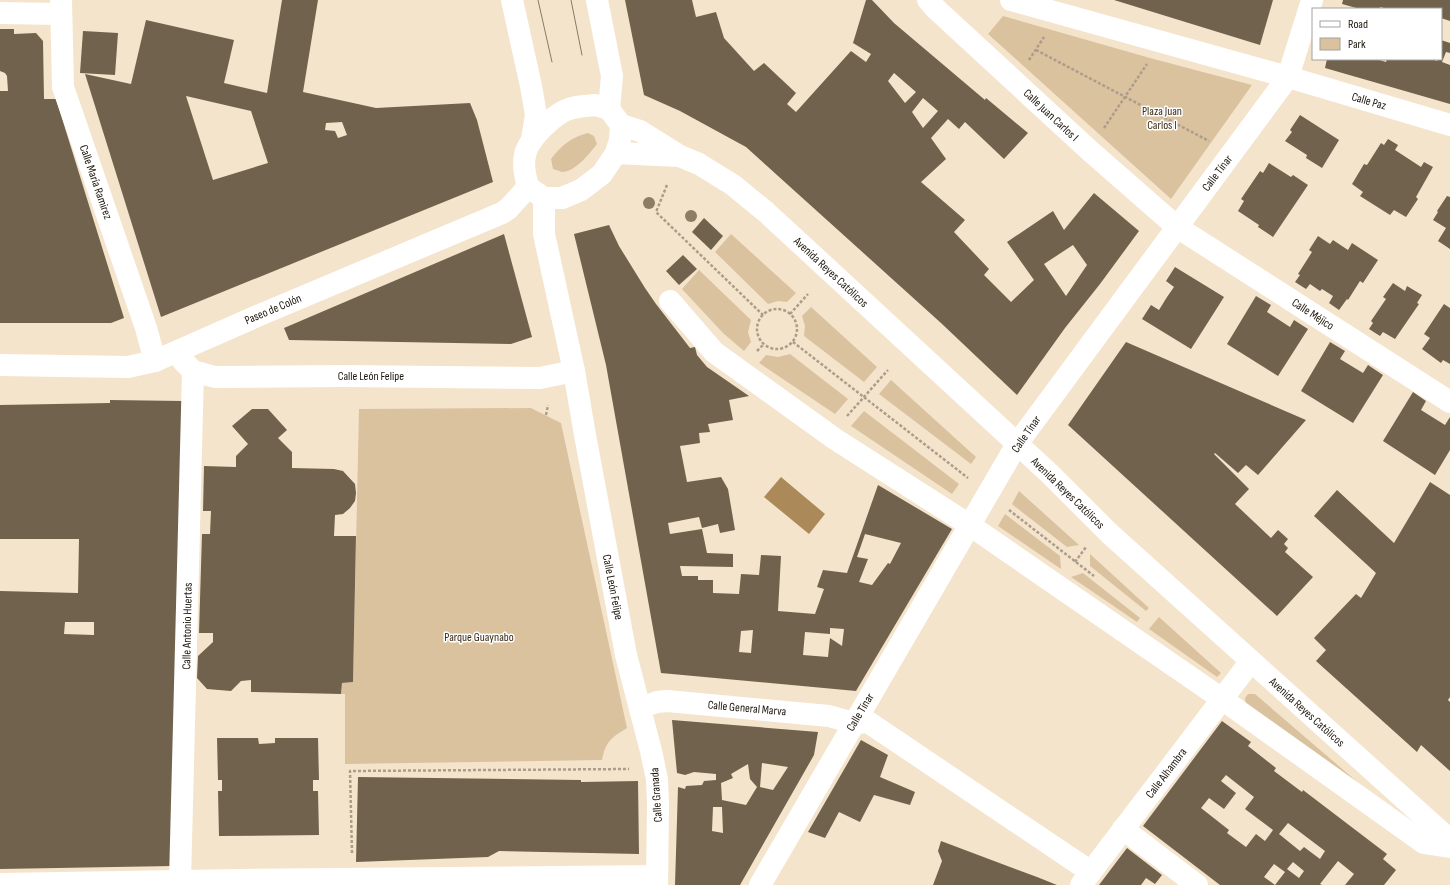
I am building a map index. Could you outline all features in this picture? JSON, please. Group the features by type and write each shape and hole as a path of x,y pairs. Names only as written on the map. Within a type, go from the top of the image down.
{"street":[{"path":"512,0 536,115 532,140"},
{"path":"597,0 612,76 615,117 620,140 616,154 602,174 580,190 562,198 536,193 524,165 526,151 532,140 546,125 564,111 578,106 595,105 615,117"},
{"name":"Calle Juan Carlos I","path":"928,0 1090,150 1177,227"},
{"path":"1011,0 1288,77"},
{"name":"Calle Tínar","path":"760,885 971,526 1017,444 1288,77 1312,0"},
{"path":"0,14 61,7"},
{"name":"Calle María Ramirez","path":"61,7 63,87 146,328 155,361"},
{"name":"Calle Paz","path":"1288,77 1450,125"},
{"name":"Avenida Reyes Católicos","path":"615,117 680,156 699,164 733,185 766,212 1050,474 1109,533 1450,840"},
{"name":"Avenida Reyes Católicos","path":"616,154 680,156"},
{"name":"Paseo de Colón","path":"0,365 128,367 155,361 262,314 502,213 536,193"},
{"name":"Calle León Felipe","path":"536,193 574,371 626,655 640,708"},
{"name":"Calle Méjico","path":"1177,227 1450,402"},
{"path":"670,301 714,352 835,439 971,526 1222,699 1424,843 1450,847"},
{"path":"178,351 183,361 193,371"},
{"name":"Calle León Felipe","path":"193,371 215,377 266,378 344,376 540,378 574,371"},
{"name":"Calle Antonio Huertas","path":"180,881 193,371"},
{"name":"Calle Alhambra","path":"1086,879 1251,661"},
{"name":"Calle General Marva","path":"640,708 657,702 667,701 829,716 854,723 868,722 1086,879"},
{"name":"Calle Granada","path":"640,708 657,779 657,881"},
{"path":"1123,829 1197,885"},
{"path":"0,884 180,881 240,883 657,881"}],"path":[{"path":"1028,61 1046,34"},
{"path":"1036,50 1211,142"},
{"path":"1104,128 1150,58"},
{"path":"667,185 656,212 763,315"},
{"path":"790,314 808,294"},
{"path":"779,309 790,314 794,319 798,331 793,342 782,349 769,348 764,344 759,339 757,333 757,326 763,315 779,309"},
{"path":"793,342 969,479"},
{"path":"844,420 888,370"},
{"path":"546,415 548,405"},
{"path":"1004,506 1100,581"},
{"path":"1071,567 1088,545"},
{"path":"352,855 350,771 630,769"}],"green space":[{"name":"Plaza Juan Carlos I","path":"1003,16 1150,58 1252,85 1171,199 988,34"},
{"path":"588,133 594,136 597,144 586,157 577,166 567,171 562,172 553,169 551,159 559,150 576,137"},
{"path":"731,234 796,293 787,302 778,301 768,304 715,252"},
{"path":"699,270 751,320 748,332 751,342 744,351 723,333 682,289"},
{"path":"811,307 877,367 864,382 804,336 805,326 802,316"},
{"path":"790,354 848,399 835,414 759,363 766,355 778,357"},
{"path":"891,380 976,457 971,464 879,394"},
{"name":"Parque Guaynabo","path":"531,408 561,423 627,728 607,744 602,760 345,764 345,694 341,694 342,683 353,682 359,409"},
{"path":"864,411 959,484 952,494 851,426"},
{"path":"1019,491 1079,545 1067,547 1013,505 1012,504"},
{"path":"1005,514 1060,556 1061,569 998,526"},
{"path":"1090,554 1149,608 1146,611 1090,566"},
{"path":"1083,573 1140,618 1137,622 1071,577"},
{"path":"1159,617 1221,673 1217,677 1149,629"},
{"path":"1248,694 1255,694 1369,792 1246,706 1245,698"}],"shaded area":[{"path":"781,477 825,514 809,534 764,497"}],"building":[{"path":"282,0 318,0 303,92 376,108 470,103 477,120 493,182 161,317 85,74 131,84 146,20 234,40 224,83 267,93","holes":["186,96 251,111 268,163 213,180","342,122 347,135 338,138 335,131 325,130 326,123"]},
{"path":"625,0 692,0 696,17 716,12 724,38 754,71 764,63 796,93 787,104 796,112 851,51 866,62 871,54 853,43 866,0 872,0 894,23 985,100 986,98 1028,133 1004,159 965,122 959,129 948,119 931,138 946,159 921,182 965,220 954,232 989,269 984,275 1011,302 1034,280 1007,242 1053,211 1064,230 1094,193 1139,231 1065,328 1017,395 941,323 746,147 680,111 644,95","holes":["894,73 916,92 905,103 888,81","923,98 938,111 923,128 912,112","1073,245 1087,265 1066,296 1044,264"]},
{"path":"1114,0 1273,0 1260,45"},
{"path":"1343,0 1450,0 1450,21 1442,18 1442,8 1356,8 1342,4"},
{"path":"0,29 14,29 14,34 36,33 43,41 44,99 56,99 124,318 111,323 0,323 0,91 8,91 7,76 5,73 0,71"},
{"path":"83,31 118,33 115,75 80,73"},
{"path":"1442,40 1450,43 1450,53 1446,52 1442,62 1450,65 1450,104 1325,68 1327,60 1379,60 1386,62 1387,60 1442,60"},
{"path":"1300,115 1339,140 1322,168 1306,158 1307,155 1285,141 1292,132 1290,130"},
{"path":"1388,139 1398,145 1395,150 1421,167 1424,162 1433,167 1416,197 1418,199 1406,217 1394,210 1390,215 1360,196 1363,192 1352,184 1364,164 1367,165 1381,143 1384,145"},
{"path":"1269,163 1291,177 1293,175 1308,185 1273,237 1258,227 1259,225 1238,211 1244,201 1241,199 1260,171 1263,173"},
{"path":"1447,196 1450,197 1450,249 1438,241 1446,228 1433,220"},
{"path":"704,218 723,236 711,250 692,232"},
{"path":"609,225 619,246 645,288 690,348 695,347 697,355 707,367 749,396 729,400 733,420 708,424 710,432 699,433 700,443 680,446 687,482 721,477 728,489 735,530 720,533 718,524 702,528 699,517 668,523 670,534 702,529 707,553 733,554 733,567 680,566 682,576 698,576 698,580 713,580 713,593 739,594 741,574 759,575 761,555 781,556 778,611 815,614 824,589 817,587 823,570 847,573 878,485 952,529 856,691 661,673 606,365 574,234","holes":["865,534 901,543 890,564 888,563 872,585 859,582 868,559 857,557","830,628 844,629 842,646 830,638 828,657 803,655 805,632 830,634","753,630 751,653 739,652 741,631"]},
{"path":"504,234 532,337 511,344 289,340 284,328"},
{"path":"1318,236 1330,244 1333,240 1348,250 1352,243 1378,260 1363,283 1360,281 1348,300 1347,299 1339,310 1329,303 1333,296 1322,289 1320,291 1310,284 1306,289 1295,282 1300,275 1298,274 1312,252 1309,250"},
{"path":"683,255 697,269 679,285 666,271"},
{"path":"1175,267 1224,297 1191,349 1142,319 1151,305 1159,310 1174,287 1166,281"},
{"path":"1393,283 1405,291 1407,286 1422,295 1417,303 1419,304 1395,339 1383,332 1380,336 1369,329 1373,323 1371,321 1386,299 1383,297"},
{"path":"1256,296 1271,305 1267,312 1290,327 1294,320 1308,329 1278,376 1227,344"},
{"path":"1444,304 1450,308 1450,364 1443,360 1441,363 1422,349 1430,338 1424,334"},
{"path":"1126,342 1306,420 1258,475 1246,465 1238,473 1215,453 1214,454 1249,489 1235,504 1271,538 1278,530 1288,539 1284,544 1288,548 1285,552 1313,577 1277,616 1068,425"},
{"path":"1330,342 1345,351 1340,359 1363,373 1368,365 1383,375 1353,423 1301,391"},
{"path":"1413,392 1426,401 1421,410 1445,425 1450,417 1450,450 1435,475 1383,441"},
{"path":"110,400 182,401 172,866 0,869 0,591 78,593 79,539 0,539 0,405 110,403","holes":["65,622 94,622 94,635 64,634"]},
{"path":"252,409 268,409 287,430 278,438 292,452 292,468 334,469 343,471 355,484 355,501 343,514 335,515 334,536 356,536 353,682 342,683 341,694 251,692 251,680 241,681 231,691 207,689 197,678 198,656 213,642 213,633 199,633 202,534 210,534 211,511 203,511 204,466 236,467 236,456 248,444 232,426"},
{"path":"1430,482 1450,495 1450,697 1448,700 1450,702 1450,771 1421,745 1417,752 1316,661 1326,650 1314,638 1356,594 1361,598 1376,573 1314,516 1337,490 1394,543"},
{"path":"672,720 818,732 814,755 740,885 675,885 678,787 685,789 686,786 702,785 704,781 716,780 716,774 694,772 685,775 677,773","holes":["762,763 788,767 773,790 760,787","748,764 750,779 757,787 746,805 722,800 721,783 733,778 731,774","713,807 722,807 723,833 712,831"]},
{"path":"1222,721 1251,742 1248,746 1276,768 1274,771 1302,792 1303,790 1387,854 1383,859 1396,870 1384,885 1345,885 1354,874 1338,861 1320,884 1322,885 1275,885 1220,885 1143,826","holes":["1226,775 1254,797 1245,809 1273,830 1265,841 1256,834 1246,847 1227,833 1229,830 1201,808 1209,798 1224,809 1236,793 1221,781","1288,823 1325,851 1320,859 1304,847 1300,851 1279,834","1293,862 1304,871 1299,878 1287,869","1274,864 1285,872 1275,885 1264,877"]},
{"path":"217,738 258,738 259,744 275,743 275,738 318,738 319,780 313,780 313,791 318,791 319,835 219,836 218,791 222,791 222,780 218,780"},
{"path":"861,740 888,755 880,777 915,792 910,805 874,795 860,822 839,812 825,838 808,832"},
{"path":"358,777 581,780 581,782 638,781 639,854 499,851 488,857 356,862"},
{"path":"941,841 1057,885 933,885 942,861 938,851"},
{"path":"1127,848 1162,875 1155,884 1146,878 1141,885 1099,885"}],"tram line":[{"path":"538,0 552,62"},
{"path":"571,0 582,55"}]}
